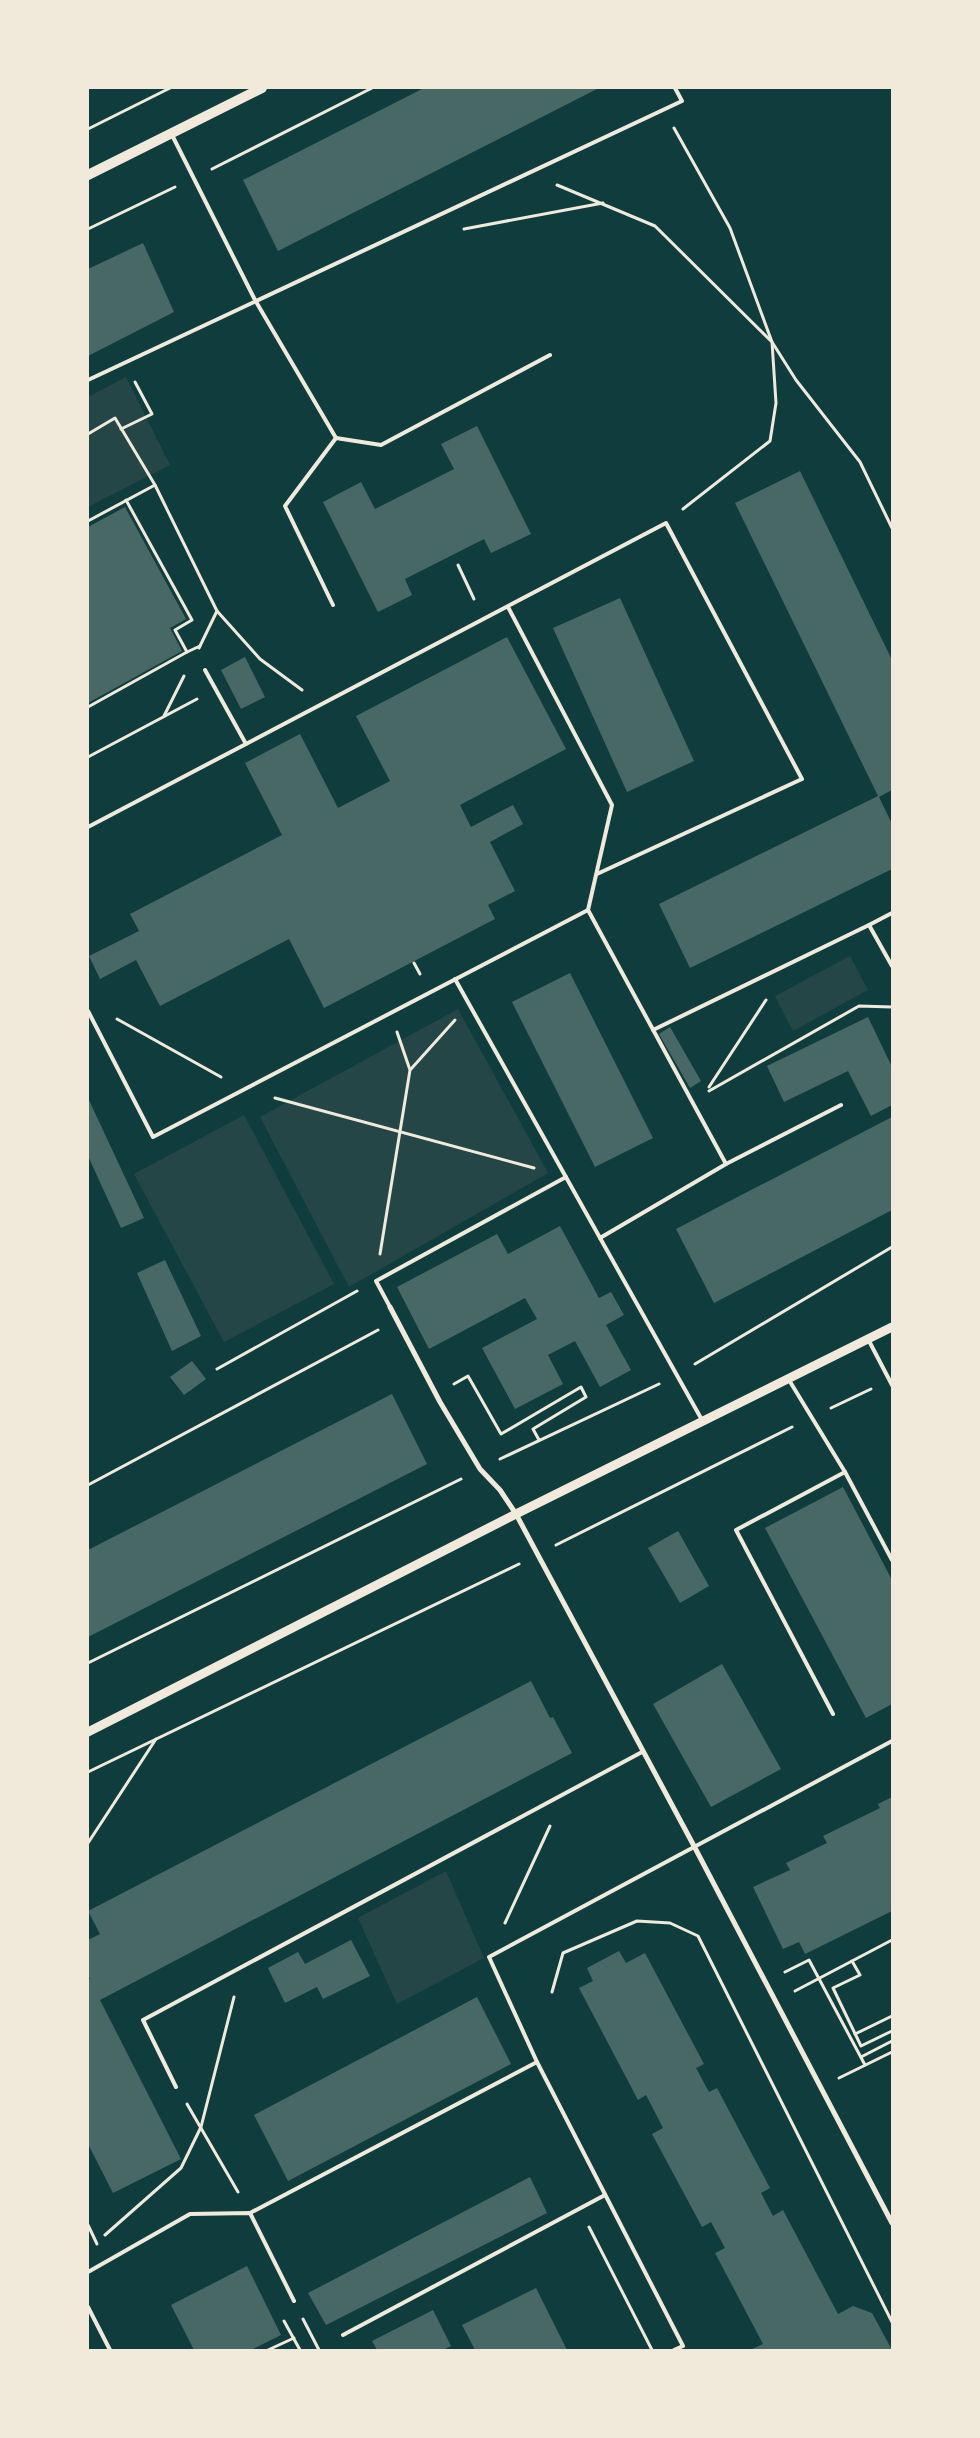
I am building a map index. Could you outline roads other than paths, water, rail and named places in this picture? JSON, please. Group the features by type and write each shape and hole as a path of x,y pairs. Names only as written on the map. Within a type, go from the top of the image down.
{"main road":[{"path":"88,175 262,88"}],"street":[{"path":"390,1307 440,1402 480,1469 500,1490 516,1514 536,1556 694,1846 892,2223"},
{"path":"88,1732 516,1514 892,1327"}],"lane":[{"path":"88,380 255,300 664,110 682,101 675,88"},
{"path":"171,133 255,300 336,438"},
{"path":"336,438 381,445 550,355"},
{"path":"333,605 285,506 336,438"},
{"path":"88,827 666,523 802,779 597,874"},
{"path":"508,607 612,805 588,910 726,1164"},
{"path":"205,670 246,744"},
{"path":"88,1011 153,1137 588,910"},
{"path":"653,1030 892,913"},
{"path":"869,925 892,966"},
{"path":"455,979 702,1422"},
{"path":"600,1238 726,1164 842,1105"},
{"path":"390,1307 376,1281 566,1177"},
{"path":"868,1339 892,1385"},
{"path":"789,1379 845,1472 892,1560"},
{"path":"833,1714 736,1530 845,1472"},
{"path":"674,2350 684,2346 537,2062 489,1957 892,1741"},
{"path":"176,2087 143,2020 642,1752"},
{"path":"88,2272 190,2214 250,2212 537,2062"},
{"path":"343,2335 606,2195"},
{"path":"250,2212 294,2301"},
{"path":"88,2307 110,2350"}]}
